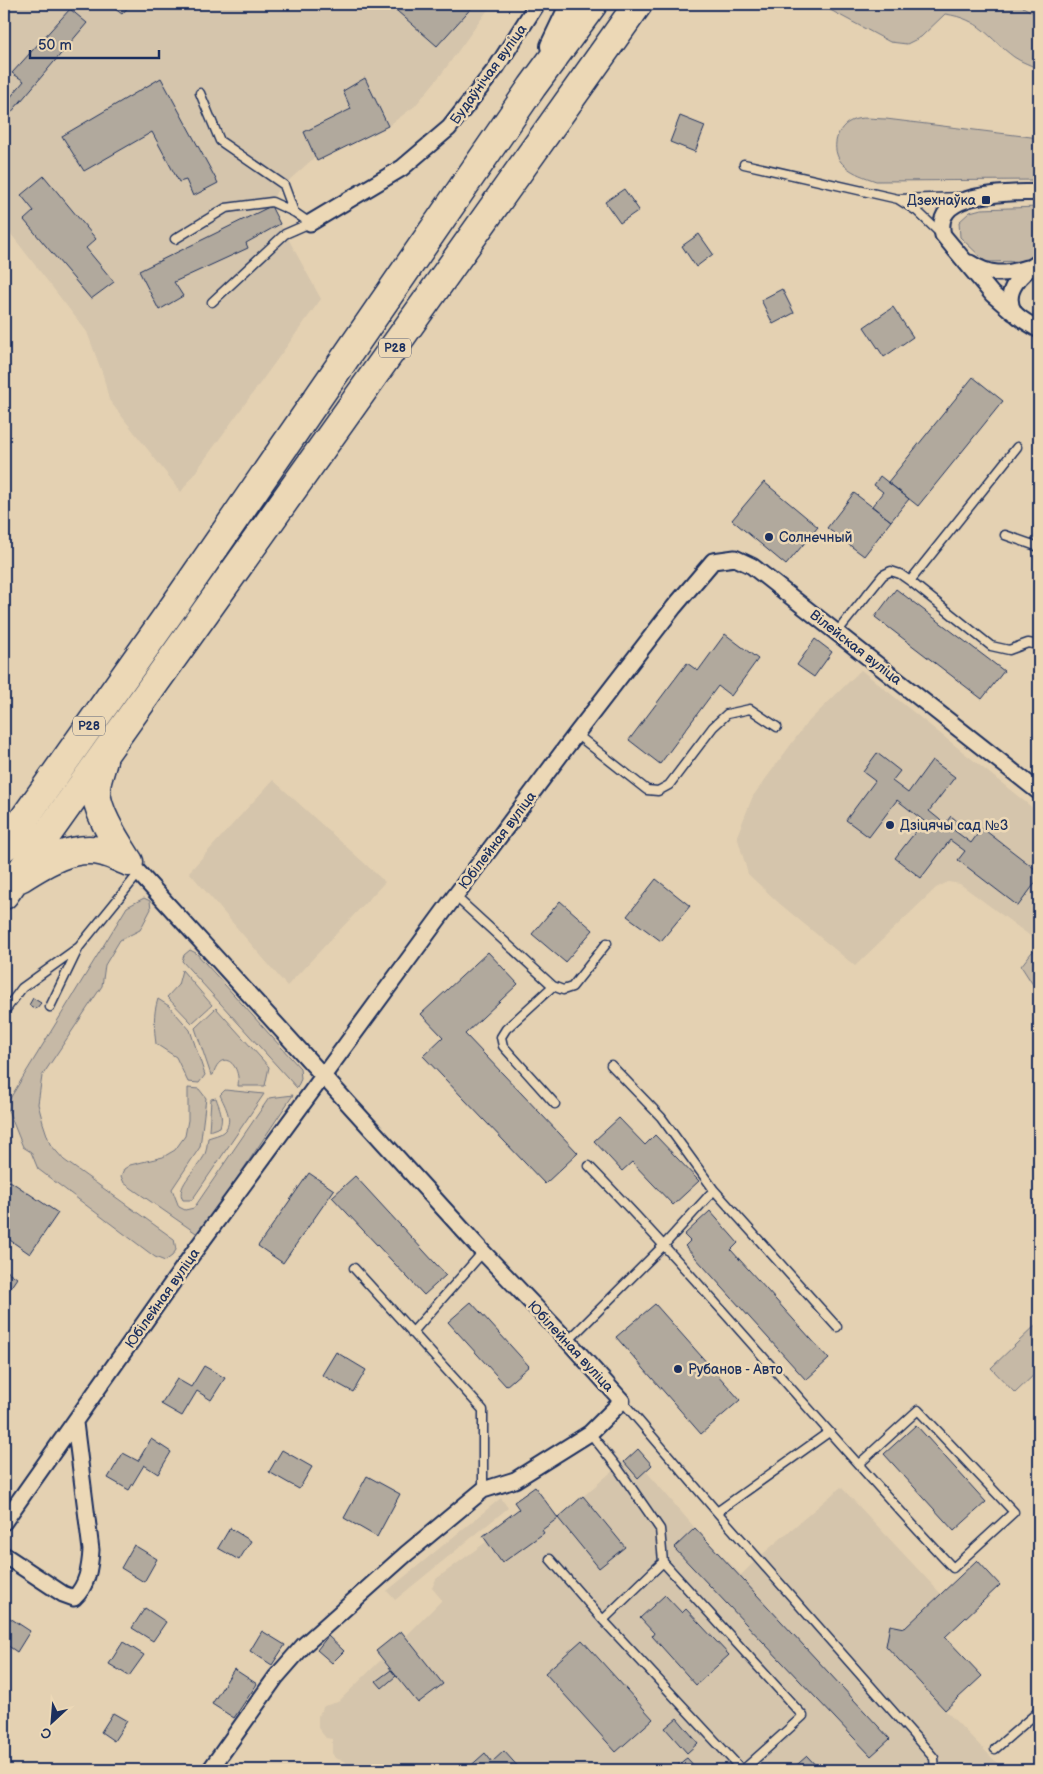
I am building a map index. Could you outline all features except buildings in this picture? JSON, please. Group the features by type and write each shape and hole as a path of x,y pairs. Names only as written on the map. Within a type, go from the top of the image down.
{"highway":[{"name":"Р28","path":"4,847 175,605 532,87 593,4"},
{"name":"Р28","path":"8,888 638,4"},
{"path":"104,754 96,786 97,799 115,839 134,868"},
{"path":"8,888 62,854 86,850 103,852 134,868"}],"main road":[{"path":"532,87 572,4"}],"street":[{"name":"Будаўнічая вуліца","path":"310,223 402,168 449,128 496,68 537,4"},
{"path":"1039,192 972,197 952,206 944,214 941,228 942,235 992,294 1014,313 1039,330"},
{"path":"963,258 982,270 997,274 1009,274 1036,264"},
{"path":"1014,313 1010,300 1012,288 1018,278 1036,264"},
{"name":"Вілейская вуліца","path":"674,607 713,561 735,558 752,566 1039,792"},
{"name":"Юбілейная вуліца","path":"5,1516 75,1423 194,1252 455,896 674,607"},
{"path":"134,868 324,1077"},
{"name":"Юбілейная вуліца","path":"210,1770 276,1677 304,1645 406,1554 483,1490 514,1480 590,1433 622,1401 324,1077"},
{"path":"4,1555 63,1594 74,1598 81,1592 90,1569 91,1550 75,1423"}],"lane":[{"path":"200,93 220,141 284,185 294,212"},
{"path":"744,164 898,199 972,197"},
{"path":"898,199 917,211 942,235"},
{"path":"175,239 226,208 272,202 294,212 310,223"},
{"path":"212,302 285,234 310,223"},
{"path":"910,582 1017,447"},
{"path":"1005,535 1039,547"},
{"path":"837,632 883,575 891,571 900,574 991,646 1009,650 1028,643 1039,645"},
{"path":"576,734 647,790 658,791 669,784 713,726 726,714 750,709 777,726"},
{"path":"50,1007 79,947 134,868"},
{"path":"455,896 553,986 563,990 572,987 607,943"},
{"path":"4,1012 22,988 79,947"},
{"path":"553,986 506,1029 501,1037 503,1046 556,1104"},
{"path":"611,1065 661,1117 714,1190 837,1327"},
{"path":"589,1166 664,1245 829,1432 858,1464 953,1568 1014,1512 918,1410 858,1464"},
{"path":"568,1341 664,1245 714,1190"},
{"path":"412,1333 483,1252"},
{"path":"354,1268 483,1410 483,1490"},
{"path":"622,1401 717,1512 934,1758 935,1770"},
{"path":"717,1512 829,1432"},
{"path":"550,1559 603,1620 742,1770 803,1716 663,1562 660,1529 617,1467 590,1433"},
{"path":"603,1620 663,1562"},
{"path":"995,1749 1039,1711"}],"shaded area":[{"path":"4,4 492,4 443,72 415,106 388,126 317,161 315,157 276,192 271,207 321,299 181,492 109,400 103,375 87,332 4,225"},
{"path":"819,4 1022,4 1023,7 1039,16 1039,69 1017,59 983,30 957,16 945,14 921,37 907,44 890,42"},
{"path":"855,119 886,119 1039,138 1039,180 876,181 848,169 837,155 836,142 841,130"},
{"path":"1039,207 1039,252 1024,261 986,262 960,237 959,222 970,212 981,209"},
{"name":"Дзіцячы сад №3","path":"861,670 1039,813 1039,930 1033,938 960,884 948,882 936,888 855,966 780,904 748,874 737,836 753,796 806,724"},
{"path":"273,780 385,882 287,986 189,872"},
{"path":"144,898 150,901 151,909 140,930 120,940 105,965 102,986 42,1076 38,1104 50,1144 64,1160 174,1239 176,1250 165,1261 155,1257 38,1169 31,1152 23,1147 6,1105 127,907"},
{"path":"1039,949 1039,994 1021,966 1032,952"},
{"path":"190,950 196,953 300,1068 301,1079 297,1088 182,961 184,955"},
{"path":"182,970 212,1005 192,1023 167,997 178,985"},
{"path":"158,999 169,1006 190,1030 205,1075 199,1083 188,1082 176,1057 156,1044 154,1021"},
{"path":"216,1008 269,1067 265,1086 238,1086 236,1070 229,1061 225,1060 220,1062 213,1075 211,1075 195,1028"},
{"path":"188,1088 199,1089 206,1098 200,1147 172,1189 179,1207 185,1210 194,1208 269,1098 293,1095 199,1235 124,1183 121,1176 124,1169 130,1165 163,1157 175,1150 185,1136 188,1120"},
{"path":"225,1090 264,1094 192,1200 183,1200 181,1195 182,1189 205,1154 208,1138 222,1133 227,1128 228,1114 220,1095"},
{"path":"216,1098 221,1112 221,1123 220,1127 209,1131 211,1099"},
{"path":"1039,1322 1039,1370 1015,1393 991,1368"},
{"path":"638,1449 652,1465 646,1471 695,1528 741,1575 758,1558 841,1487 941,1594 977,1560 1000,1585 945,1637 982,1676 945,1710 1004,1770 344,1770 346,1762 335,1758 332,1753 332,1739 326,1738 318,1728 318,1716 324,1706 338,1702 382,1659 376,1651 401,1631 406,1636 442,1600 432,1588 436,1579 486,1542 483,1536 519,1510 514,1502 535,1487 558,1518"},
{"path":"501,1498 508,1508 395,1600 387,1591"}],"place":[{"name":"Дзехнаўка","path":"986,200"},
{"name":"Солнечный","path":"769,537"},
{"name":"Дзіцячы сад №3","path":"890,825"},
{"name":"Рубанов - Авто","path":"678,1369"}]}
